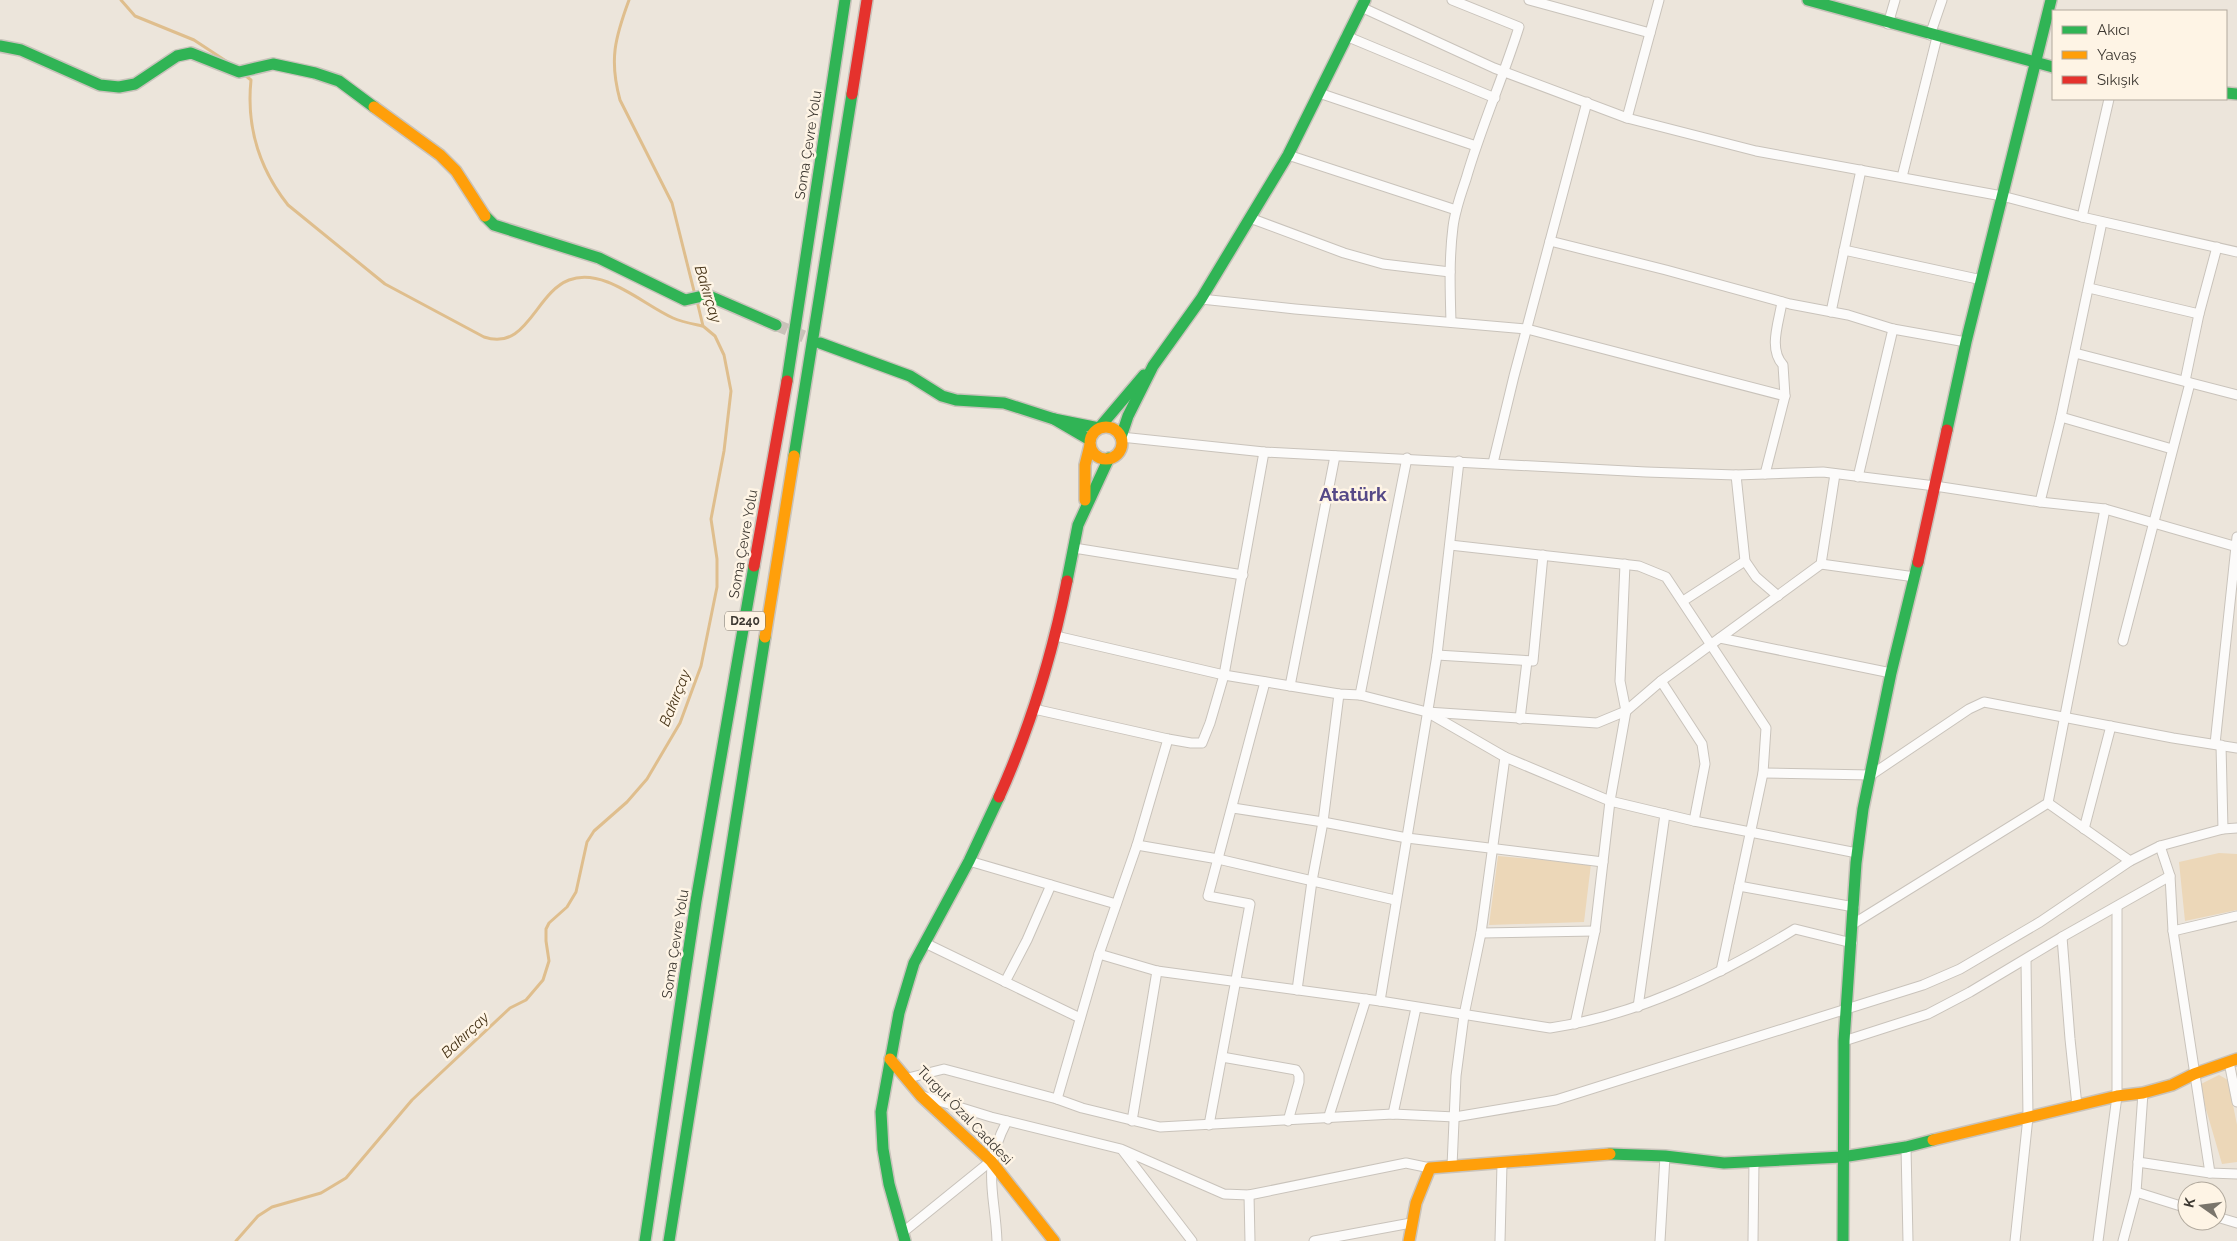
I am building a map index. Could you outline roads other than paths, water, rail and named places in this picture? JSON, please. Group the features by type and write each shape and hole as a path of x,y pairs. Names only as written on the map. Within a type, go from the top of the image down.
{"main road":[{"name":"Soma Çevre Yolu","path":"645,1241 696,901 791,354 845,0"},
{"name":"D240","path":"669,1241 867,0"},
{"path":"1808,0 1888,24 2052,67"},
{"path":"1843,1241 1844,1040 1857,853 1863,809 1891,673 1915,577 1966,342 2034,62 2052,0"},
{"path":"1054,419 1090,442 1098,457 1109,458 1118,453 1128,416 1153,366 1201,299 1288,156 1363,3"},
{"path":"0,46 21,50 100,85 114,89 128,87 145,80 171,59 186,53 209,59 240,72 273,64 320,74 339,81 440,155 456,171 483,214 494,225 599,258 685,300 707,295 776,325"},
{"path":"820,343 916,379 942,396 956,400 1014,405 1054,419 1099,428 1109,427 1114,429 1121,437"},
{"path":"1085,507 1087,481 1084,465 1085,456 1095,431 1111,417 1140,378 1153,366"},
{"path":"903,1237 889,1184 883,1149 881,1112 899,1013 914,964 969,861 1007,779 1034,709 1056,636 1078,526 1085,507 1109,458"},
{"name":"Turgut Özal Caddesi","path":"890,1059 922,1096 991,1161 1054,1241"},
{"path":"1409,1241 1418,1195 1430,1168 1502,1164 1605,1154 1665,1156 1724,1163 1842,1157 1906,1147 2117,1096 2143,1093 2172,1085 2194,1074 2233,1060"}],"street":[{"path":"1451,322 1450,272 1456,210 1476,146 1505,72 1518,27 1452,0"},
{"path":"1529,0 1650,33"},
{"path":"1627,118 1659,0"},
{"path":"1888,24 1895,0"},
{"path":"1902,178 1942,0"},
{"path":"1363,3 1505,72 1627,118 1756,151 2002,196 2102,222 2237,252"},
{"path":"1346,36 1494,98"},
{"path":"1320,93 1476,146"},
{"path":"2082,217 2109,100"},
{"path":"1493,463 1514,376 1587,102"},
{"path":"1288,156 1456,210"},
{"path":"1831,312 1861,170"},
{"path":"1250,218 1354,256 1383,264 1450,272"},
{"path":"2040,502 2061,417 2102,222"},
{"path":"1550,241 1782,302 1831,312 1894,329 1966,342"},
{"path":"2123,641 2172,449 2187,382 2199,314 2217,247"},
{"path":"1844,250 1982,280"},
{"path":"2089,288 2199,314"},
{"path":"1201,299 1527,329 1785,396"},
{"path":"1765,474 1785,396 1783,365 1776,358 1774,348 1782,302"},
{"path":"1858,477 1894,329"},
{"path":"2075,353 2237,395"},
{"path":"2061,417 2172,449"},
{"path":"1121,437 1264,452 1335,456 1736,475 1823,472 2040,502 2105,509 2236,543 2218,744 2223,829"},
{"path":"1034,709 1168,739 1202,743 1210,723 1224,674 1264,452"},
{"path":"1290,686 1335,456"},
{"path":"1360,695 1406,458"},
{"path":"1380,1001 1395,900 1420,764 1437,655 1459,461"},
{"path":"1056,636 1224,674 1339,694 1360,695 1427,712 1597,723 1626,711 1661,681 1821,564 1835,474"},
{"path":"1736,475 1745,561 1756,578 1778,596"},
{"path":"1853,924 2048,803 2105,509"},
{"path":"1450,546 1639,566 1666,577 1766,728 1762,772 1721,971"},
{"path":"1074,548 1242,575"},
{"path":"1437,655 1533,662 1543,556"},
{"path":"1683,601 1745,561"},
{"path":"1575,1024 1595,931 1610,801 1626,711 1620,681 1625,564"},
{"path":"1821,564 1915,577"},
{"path":"1720,638 1891,673"},
{"path":"1520,719 1527,661"},
{"path":"1661,681 1702,744 1705,764 1694,821"},
{"path":"1209,1125 1250,904 1208,896 1233,808 1265,682"},
{"path":"1297,990 1312,881 1323,822 1339,694"},
{"path":"1762,772 1871,775 1968,709 1984,702 2066,716 2173,738 2237,748"},
{"path":"1427,712 1505,757 1610,801 1694,821 1857,853"},
{"path":"2084,829 2111,726"},
{"path":"1057,1099 1099,954 1137,845 1168,739"},
{"path":"1452,1166 1456,1076 1464,1016 1481,933 1505,757"},
{"path":"2048,803 2130,861"},
{"path":"1233,808 1407,838 1603,862"},
{"path":"1638,1006 1665,814"},
{"path":"908,1078 944,1069 1057,1099 1082,1108 1160,1127 1393,1114 1455,1118 1556,1100 1923,985 1960,969 2040,922 2130,861 2160,846 2223,829 2237,828"},
{"path":"1137,845 1218,859 1395,900"},
{"path":"2160,846 2170,876 2174,930 2210,1173"},
{"path":"969,861 1116,904"},
{"path":"1844,1040 1928,1014 2026,960 2062,937 2170,876"},
{"path":"1006,982 1051,885"},
{"path":"1738,886 1854,906"},
{"path":"2098,1241 2117,1096 2117,907"},
{"path":"2174,930 2237,916"},
{"path":"1099,954 1157,971 1380,1001 1464,1016 1550,1028 1575,1024 1662,998 1744,960 1795,929 1852,943"},
{"path":"1481,933 1595,931"},
{"path":"2062,937 2077,1106"},
{"path":"925,943 1080,1018"},
{"path":"2015,1241 2028,1117 2026,960"},
{"path":"1132,1121 1157,971"},
{"path":"1328,1119 1366,999"},
{"path":"1393,1114 1416,1008"},
{"path":"1222,1058 1296,1070 1299,1075 1299,1082 1288,1120"},
{"path":"2233,1060 2237,1102"},
{"path":"2123,1241 2136,1192 2143,1093"},
{"path":"922,1096 1007,1121 1121,1149 1224,1194 1248,1195 1406,1163 1430,1168"},
{"path":"997,1241 991,1189 991,1161 996,1142 1007,1121"},
{"path":"1906,1147 1908,1241"},
{"path":"1121,1149 1192,1241"},
{"path":"1660,1241 1665,1156"},
{"path":"903,1237 991,1161"},
{"path":"1753,1241 1754,1161"},
{"path":"2138,1162 2210,1173 2237,1174"},
{"path":"1500,1241 1502,1164"},
{"path":"2136,1192 2177,1205"},
{"path":"1248,1195 1250,1241"},
{"path":"1314,1241 1346,1238 1411,1223"}],"waterway":[{"path":"121,0 135,16 194,40 229,63"},
{"name":"Bakırçay","path":"629,0 620,26 615,49 615,73 620,100 672,203 695,295"},
{"path":"246,76 251,80 251,115 257,147 269,177 278,191 288,205 385,284 484,337 499,339 511,336 521,329 547,296 557,287 569,280 582,277 596,278 609,283 673,318 702,326"},
{"name":"Bakırçay","path":"236,1241 258,1216 272,1207 321,1193 346,1178 412,1100 510,1008 526,1000 543,980 549,961 546,929 549,923 567,907 576,892 587,842 594,831 627,802 647,779 680,723 701,666 717,587 717,559 711,519 724,451 731,391 724,355 715,336 703,326 697,301"}],"tunnel":[{"path":"776,325 820,343"}],"district":[{"name":"Atatürk","path":"1353,494"}]}
